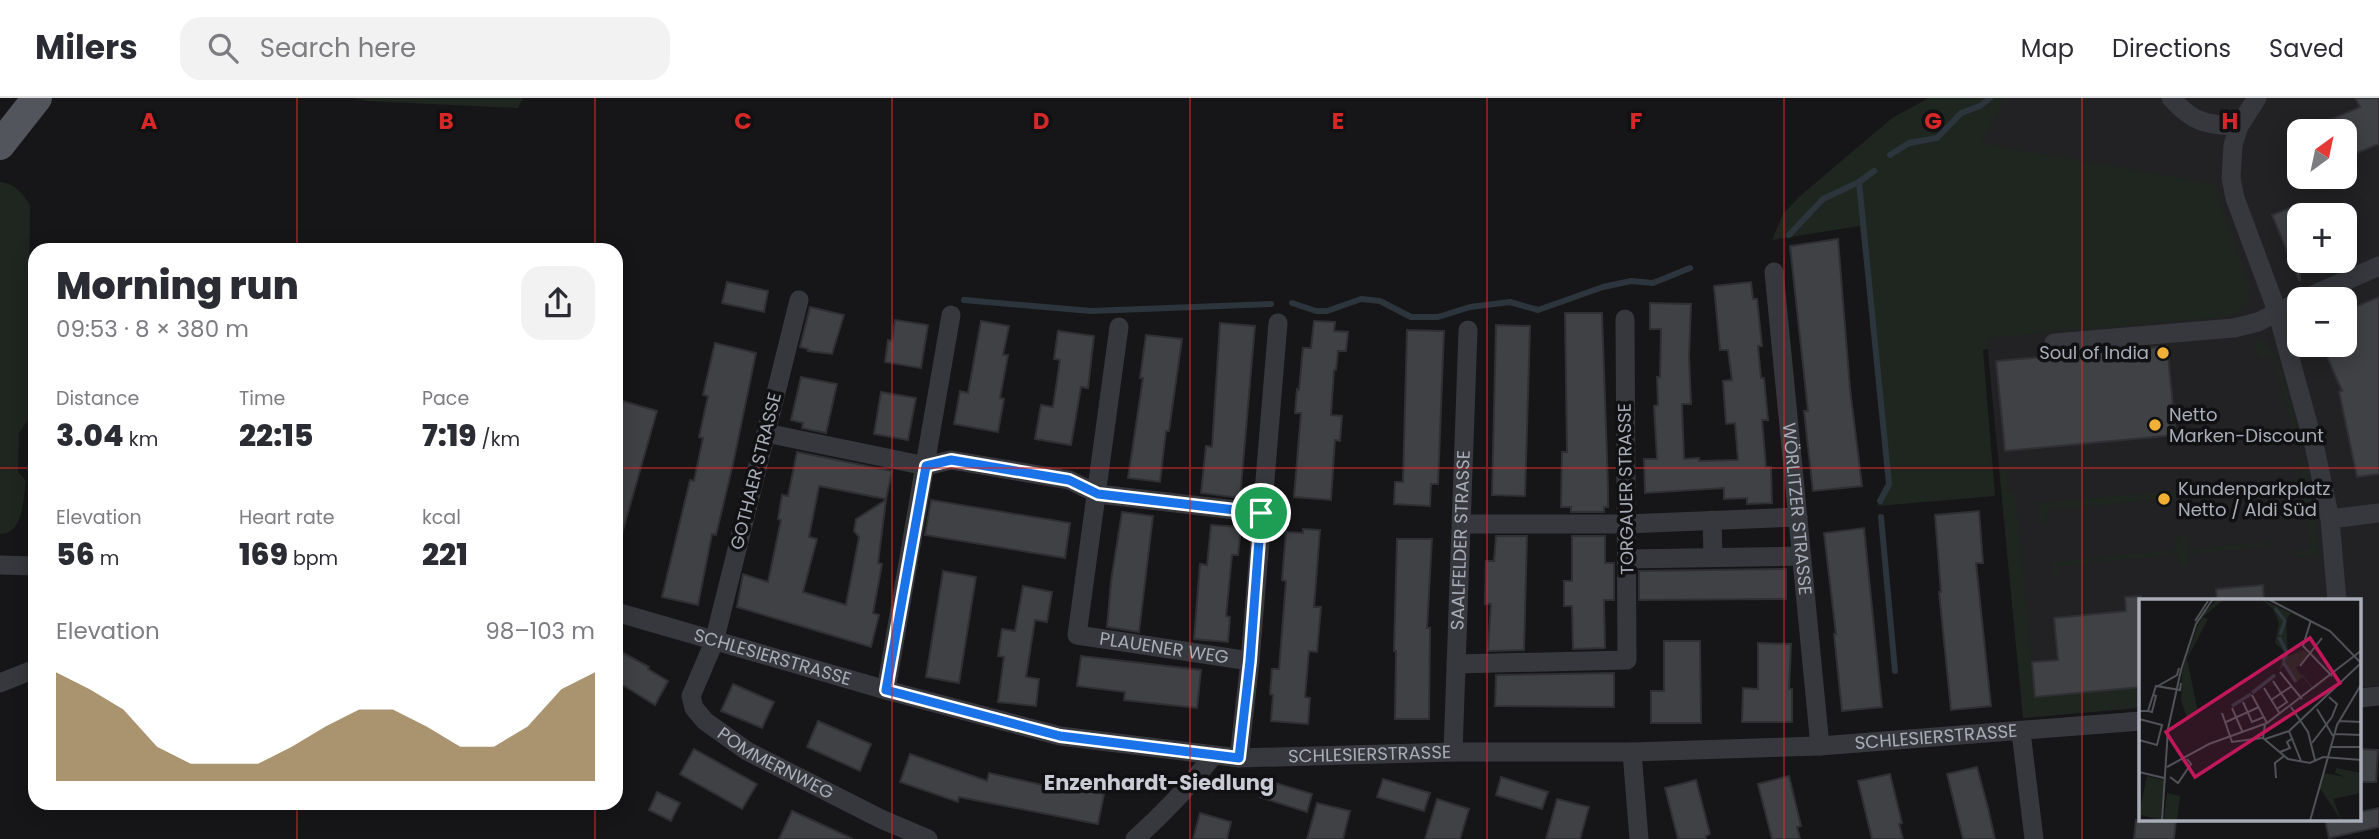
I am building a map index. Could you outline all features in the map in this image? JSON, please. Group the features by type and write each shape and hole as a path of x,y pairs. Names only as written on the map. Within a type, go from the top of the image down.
{"main road":[{"path":"0,145 37,98"}],"street":[{"path":"2171,98 2185,112 2202,123 2239,126"},
{"path":"2257,98 2239,126 2233,145 2231,178 2235,198 2277,311 2315,449 2330,519 2337,599"},
{"path":"2331,287 2379,266"},
{"name":"WÖRLITZER STRASSE","path":"1774,272 1820,746"},
{"name":"GOTHAER STRASSE","path":"714,642 799,300"},
{"path":"2053,343 2234,328 2258,321 2287,307"},
{"path":"886,690 951,315"},
{"name":"TORGAUER STRASSE","path":"1456,664 1627,660 1625,319"},
{"path":"1239,758 1250,661 1278,323"},
{"path":"1098,494 1119,327"},
{"name":"SAALFELDER STRASSE","path":"1453,752 1468,330"},
{"path":"766,433 926,466 951,460 1069,480 1098,494 1261,513"},
{"name":"PLAUENER WEG","path":"1098,494 1077,635 1250,661"},
{"path":"2330,519 2379,513"},
{"path":"1462,524 1626,524 1798,517"},
{"path":"1712,520 1713,557"},
{"path":"1627,559 1802,556"},
{"path":"0,565 28,566"},
{"name":"SCHLESIERSTRASSE","path":"623,614 886,690 1060,736 1239,758 1453,752 1632,752 1820,746 2139,721"},
{"name":"POMMERNWEG","path":"714,642 691,696 694,708 705,721 747,751 881,819 928,839"},
{"path":"0,683 28,672"},
{"path":"2021,732 2034,839"},
{"path":"1632,752 1639,839"},
{"path":"1135,839 1168,810 1213,756"}],"shaded area":[{"path":"352,98 523,98 518,108"},
{"path":"1929,98 2005,98 1981,143 2214,184 2250,290 2243,308 2235,314 2223,317 1987,338 1988,349 1983,350 1995,496 1878,506 1878,500 1888,484 1860,226 1772,240 1783,214 1799,197 1892,118"},
{"path":"1983,98 2379,98 2379,686 2362,688 2362,599 2139,599 2139,708 2023,718 1987,342 1980,143"},
{"path":"0,182 10,184 18,190 30,206 28,420 19,433 18,472 26,481 18,522 8,532 0,534"},
{"path":"2256,340 2265,343 2277,355 2300,439 2285,441 2295,438 2273,355 2262,359 2257,355 2254,344"},
{"path":"2305,461 2319,555 2298,558 2294,555 2296,551 2311,549 2303,487 2289,488 2288,480 2301,479 2300,465 2291,463"},
{"path":"1999,467 2007,467 2008,490 2015,491 2035,696 2139,687 2139,707 2023,718"},
{"path":"2265,483 2265,490 2210,495 2212,509 2202,511 2200,496 2046,510 2046,523 2040,522 2038,503"},
{"path":"2186,536 2188,550 2271,542 2271,546 2188,554 2189,565 2180,566 2177,554 2059,566 2059,577 2056,579 2053,576 2052,562 2177,550 2176,537"}],"building":[{"path":"2355,98 2379,98 2379,144 2357,153 2357,119 2332,119 2360,107"},
{"path":"2287,209 2287,251 2272,215"},
{"path":"1838,239 1850,389 1862,486 1813,491 1804,411 1808,411 1790,246"},
{"path":"727,282 768,291 764,312 722,303"},
{"path":"1751,282 1753,299 1757,299 1762,346 1758,346 1768,420 1762,420 1766,467 1771,467 1772,503 1747,504 1747,498 1724,499 1724,488 1645,493 1644,459 1657,459 1654,406 1658,405 1657,377 1660,377 1661,329 1650,329 1650,303 1691,304 1691,404 1682,404 1684,459 1738,460 1735,423 1726,424 1723,381 1732,380 1728,350 1720,350 1714,286"},
{"path":"2379,297 2379,474 2357,477 2339,392 2342,391 2327,357 2357,357 2357,306"},
{"path":"810,307 844,315 832,354 808,351 800,347"},
{"path":"1565,313 1602,313 1608,487 1608,507 1604,507 1604,512 1571,512 1571,507 1561,507 1562,452 1567,452"},
{"path":"895,320 928,325 921,368 885,362 888,340 892,341"},
{"path":"981,321 1009,326 1003,355 1008,355 1000,398 1004,399 998,432 954,424 960,391 968,393"},
{"path":"1314,321 1335,322 1334,331 1348,332 1346,351 1338,351 1334,370 1331,415 1342,416 1340,441 1335,440 1331,500 1294,497 1301,413 1295,413 1297,389 1299,390 1303,348 1311,348"},
{"path":"1220,323 1255,326 1240,498 1201,493 1206,446 1212,447"},
{"path":"1496,325 1530,326 1525,496 1492,495"},
{"path":"1407,330 1444,331 1438,484 1431,484 1430,506 1394,504 1395,482 1403,482"},
{"path":"1058,331 1094,336 1088,388 1081,387 1071,445 1035,439 1041,405 1053,407 1060,360 1054,359"},
{"path":"1146,335 1182,339 1160,482 1128,478 1143,378 1140,378"},
{"path":"715,343 756,353 733,464 716,535 712,534 698,605 662,597 690,480 694,481 703,438 699,437 708,396 703,395"},
{"path":"2167,346 2176,435 2005,451 1996,361"},
{"path":"801,377 837,384 826,433 802,428 803,423 791,420"},
{"path":"881,392 916,398 908,440 874,434"},
{"path":"623,401 657,411 623,530"},
{"path":"797,452 892,471 886,499 819,486 809,537 817,539 803,592 846,605 859,537 854,531 856,519 886,500 878,563 882,564 873,613 879,615 871,647 737,607 743,574 768,582 781,520 778,519 782,495 788,496"},
{"path":"931,500 1070,523 1065,558 925,535"},
{"path":"1979,511 1983,563 1976,563 1991,706 1951,710 1939,592 1935,515"},
{"path":"1122,512 1153,516 1139,632 1107,627"},
{"path":"1211,525 1241,527 1238,555 1232,555 1226,616 1230,617 1228,642 1194,639 1200,564 1207,565"},
{"path":"1864,528 1882,707 1842,711 1824,533"},
{"path":"1303,529 1320,530 1314,607 1321,607 1317,652 1309,651 1305,697 1310,698 1308,724 1271,721 1273,695 1270,694 1272,669 1279,669 1286,581 1282,580 1286,532 1303,533"},
{"path":"1496,536 1527,536 1524,650 1488,651 1491,604 1485,604 1486,561 1494,561"},
{"path":"1572,536 1605,536 1605,563 1614,563 1614,600 1604,600 1605,648 1573,649 1572,606 1564,606 1564,581 1572,581"},
{"path":"1397,539 1432,539 1427,628 1430,628 1429,719 1395,719"},
{"path":"1786,569 1786,599 1639,600 1639,571"},
{"path":"943,571 976,577 959,683 926,677"},
{"path":"2263,585 2264,599 2217,599 2216,589"},
{"path":"1023,586 1052,592 1047,622 1035,620 1026,677 1039,679 1036,706 998,702 1004,657 998,656 1002,629 1015,631"},
{"path":"2141,596 2139,687 2035,697 2032,662 2058,660 2054,618 2126,611 2125,597"},
{"path":"1664,641 1700,641 1701,723 1651,723 1651,691 1664,691"},
{"path":"1758,643 1791,644 1789,689 1792,689 1792,722 1742,722 1743,688 1758,689"},
{"path":"623,653 668,681 655,705 623,685"},
{"path":"1081,656 1201,670 1197,708 1124,700 1125,692 1077,686"},
{"path":"1614,673 1614,707 1495,706 1496,675"},
{"path":"733,684 774,702 762,728 721,711"},
{"path":"818,721 871,744 860,771 807,747"},
{"path":"694,749 757,784 742,809 680,774"},
{"path":"2362,749 2378,750 2376,782 2362,782"},
{"path":"910,754 987,781 989,773 1056,788 1057,784 1104,794 1098,824 959,797 958,802 900,782"},
{"path":"1977,767 1995,839 1963,839 1947,774"},
{"path":"1890,774 1902,823 1899,824 1903,839 1872,839 1858,781"},
{"path":"1789,776 1801,826 1797,827 1800,839 1772,839 1758,784"},
{"path":"1501,777 1548,792 1542,809 1496,795"},
{"path":"1383,779 1430,793 1424,811 1377,797"},
{"path":"1266,780 1312,794 1307,812 1260,797"},
{"path":"1696,780 1710,834 1706,839 1678,839 1665,788"},
{"path":"657,792 680,803 671,821 649,810"},
{"path":"1437,799 1469,809 1460,839 1425,839"},
{"path":"1557,799 1589,807 1580,839 1546,839"},
{"path":"1317,803 1350,811 1343,839 1307,839"},
{"path":"2379,808 2379,827 2329,838 2325,822 2362,822 2362,812"},
{"path":"792,811 812,820 853,839 779,839"},
{"path":"1200,813 1231,822 1227,839 1193,839"},
{"path":"2136,820 2176,822 2174,839 2134,839"}],"waterway":[{"path":"1890,155 1909,143 1937,138 1961,113 1980,106 1990,98"},
{"path":"1874,171 1859,182 1889,484 1880,501"},
{"path":"1789,235 1823,199 1859,182"},
{"path":"1292,303 1316,311 1327,311 1361,299 1380,301 1411,317 1438,317 1470,307 1510,302 1538,310 1603,287 1631,281 1653,283 1690,268"},
{"path":"964,300 1091,311 1271,304"},
{"path":"1881,517 1895,671"}],"place":[{"name":"Soul of India","path":"2163,353"},
{"name":"Netto Marken-Discount","path":"2155,425"},
{"name":"Kundenparkplatz Netto / Aldi Süd","path":"2164,499"}],"district":[{"name":"Enzenhardt-Siedlung","path":"1159,783"}],"route":[{"path":"951,460 1069,480 1098,494 1261,513 1250,661 1239,758 1060,736 886,690 926,466 951,460"}]}
